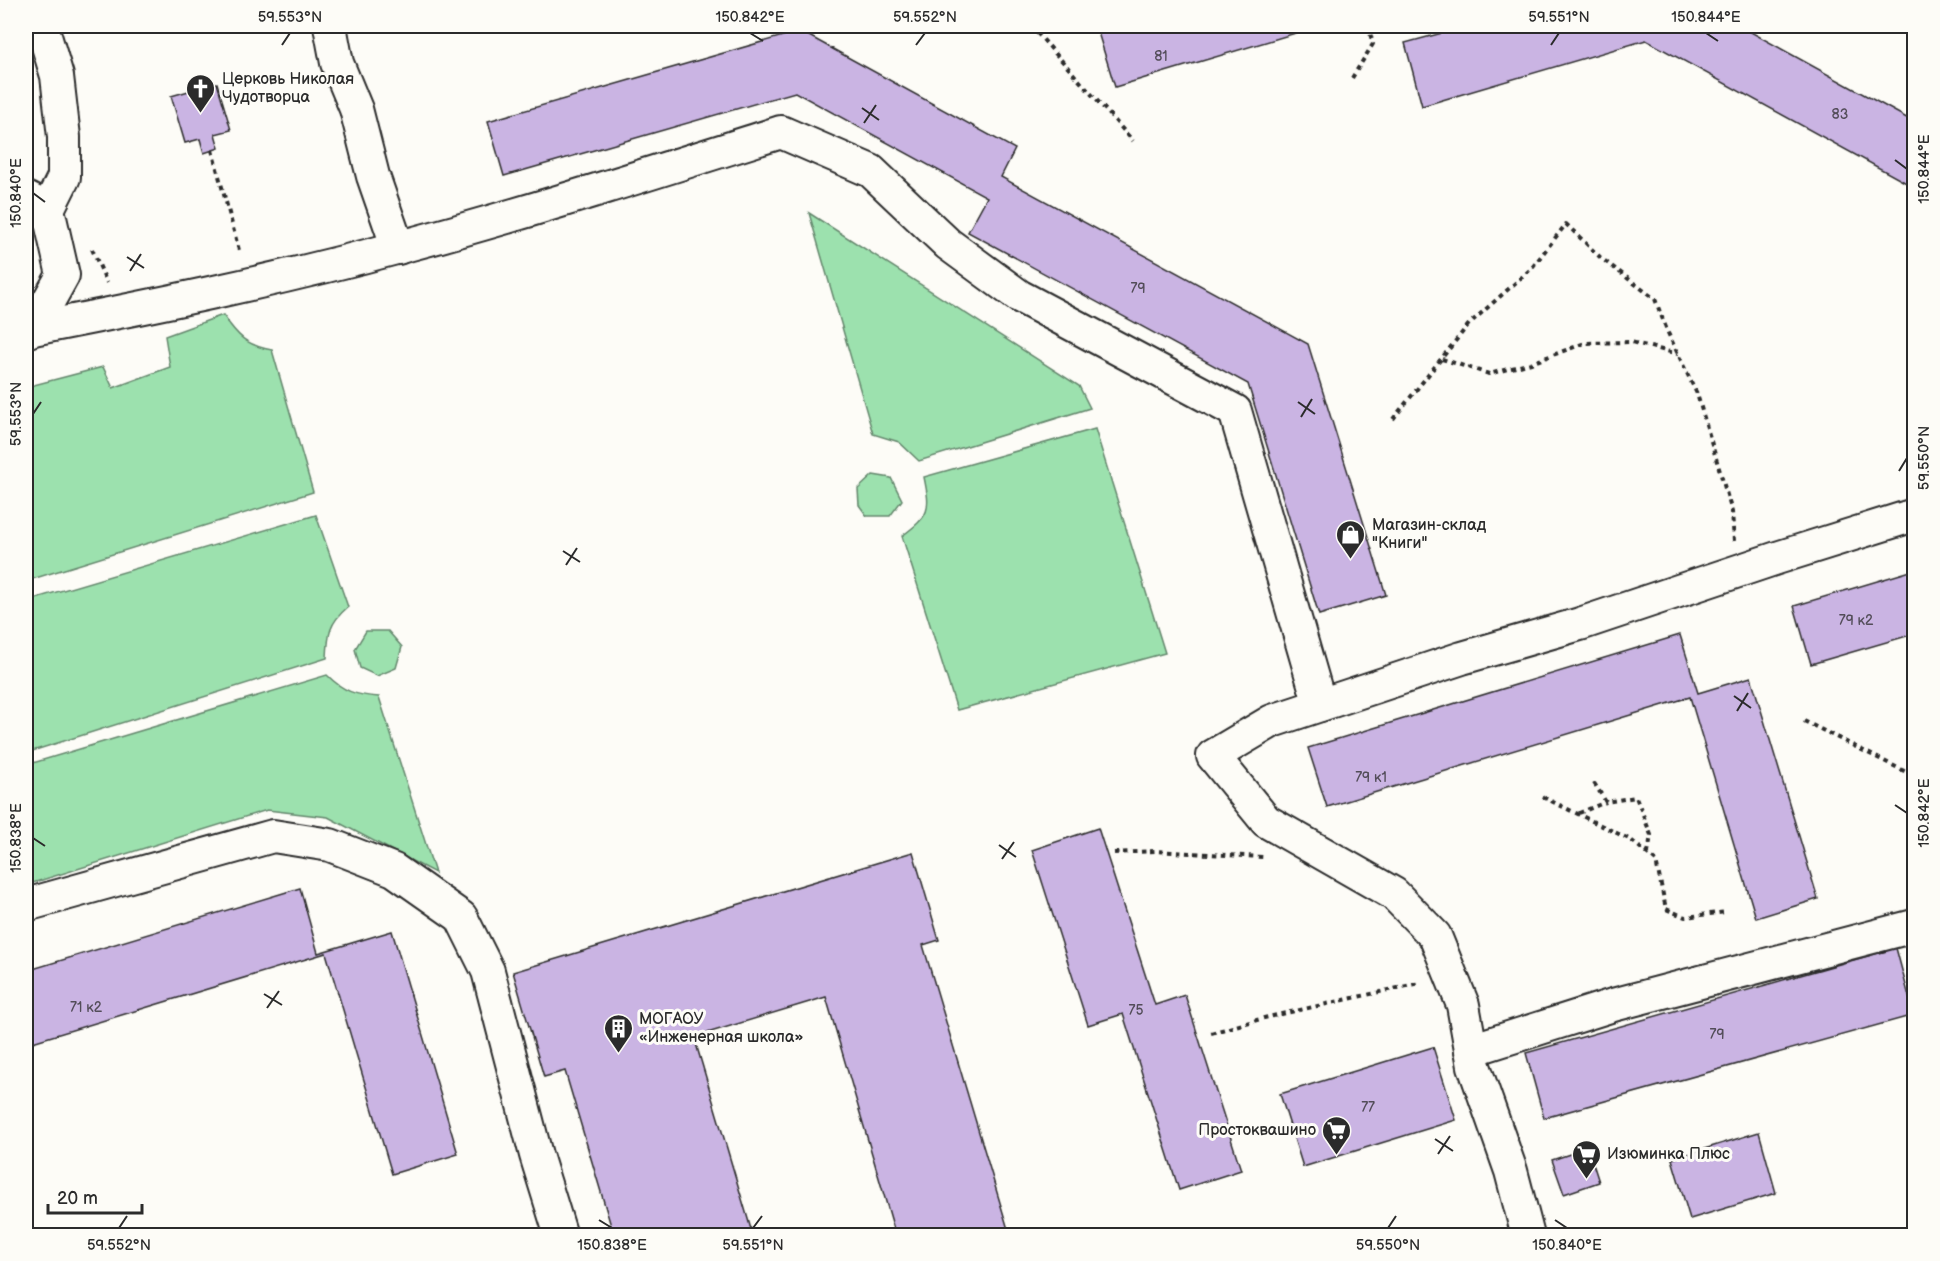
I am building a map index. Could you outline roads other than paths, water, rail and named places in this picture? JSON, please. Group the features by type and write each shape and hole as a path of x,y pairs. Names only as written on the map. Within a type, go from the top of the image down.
{"lane":[{"path":"29,331 63,275 37,203 63,177 64,137 57,76 42,26"},
{"path":"330,26 338,63 356,109 373,176 398,248"},
{"path":"29,331 249,284 398,248 567,200 781,132 871,171 948,244 1019,296 1235,411 1320,705"},
{"path":"1528,1236 1511,1171 1474,1066 1463,1005 1435,936 1394,894 1266,821 1213,756 1272,721 1462,658 1580,624 1914,515"},
{"path":"26,904 273,836 330,844 394,870 461,917 488,970 536,1155 561,1236"},
{"path":"1471,1050 1613,1005 1914,926"}],"place":[{"name":"Церковь Николая Чудотворца","path":"201,114"},
{"name":"Магазин-склад \"Книги\"","path":"1351,560"},
{"name":"МОГАОУ «Инженерная школа»","path":"618,1054"},
{"name":"Простоквашино","path":"1337,1156"},
{"name":"Изюминка Плюс","path":"1586,1180"}]}
